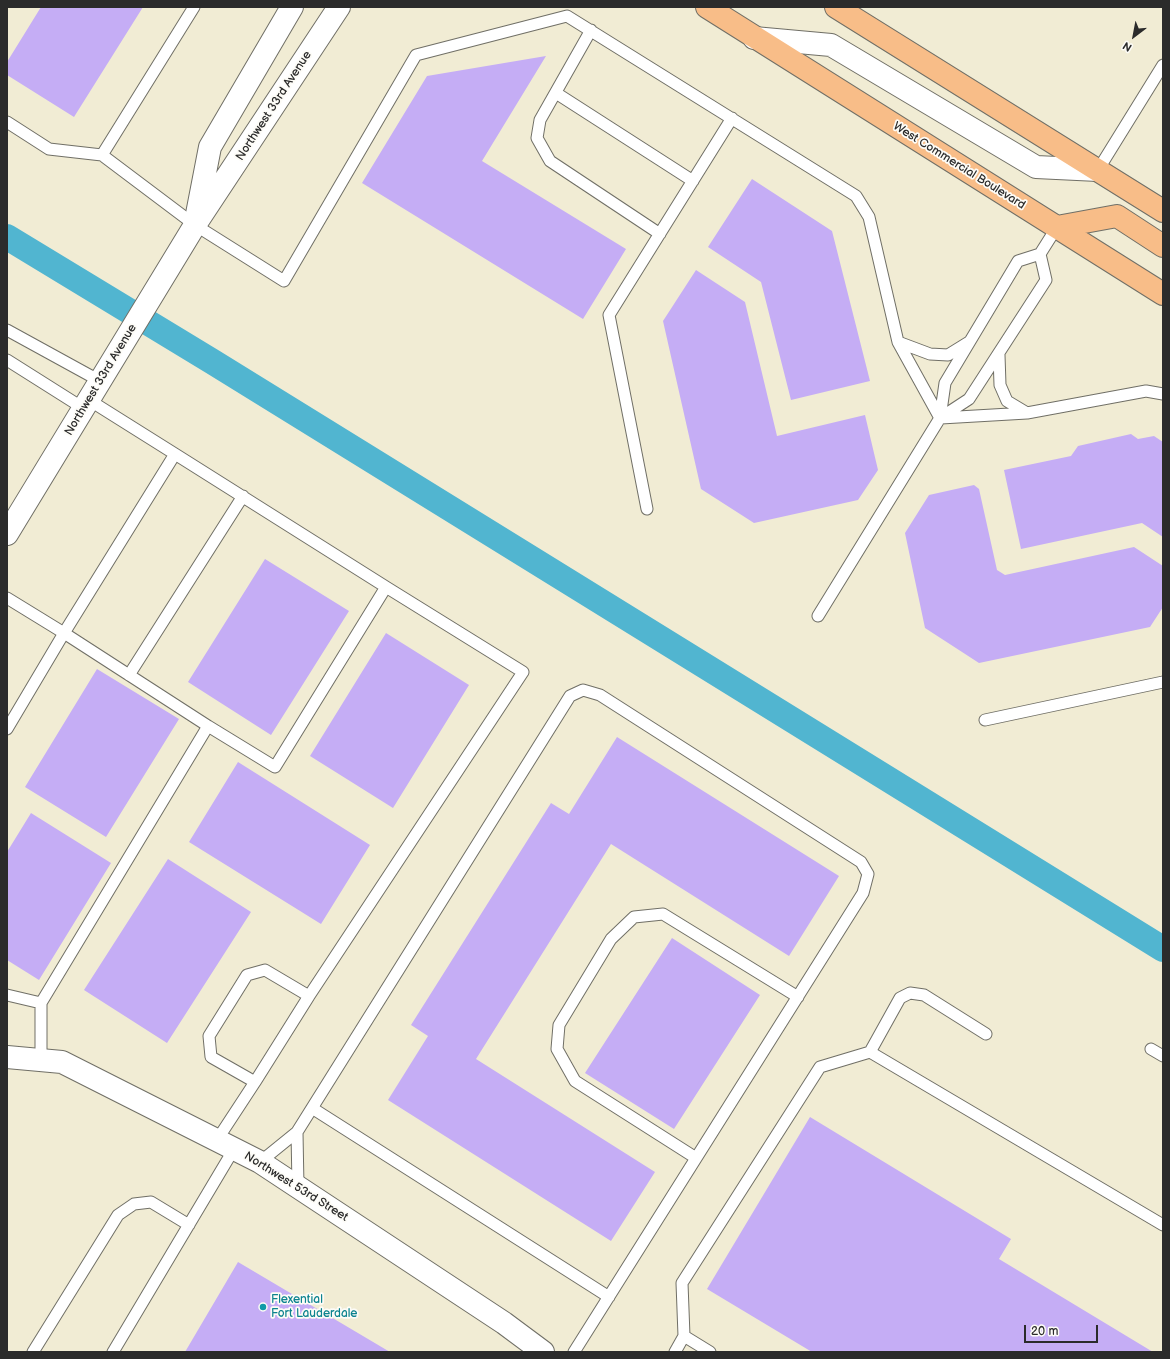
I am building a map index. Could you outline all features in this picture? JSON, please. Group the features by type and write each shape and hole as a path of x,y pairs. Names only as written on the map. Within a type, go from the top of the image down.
{"highway":[{"name":"West Commercial Boulevard","path":"707,7 754,38 1163,294"},
{"name":"West Commercial Boulevard","path":"836,7 1163,211"},
{"path":"1057,227 1117,216 1163,246"}],"street":[{"name":"Northwest 33rd Avenue","path":"195,225 210,147 292,7"},
{"name":"Northwest 33rd Avenue","path":"7,534 183,244 339,7"},
{"name":"West Commercial Boulevard","path":"754,38 831,45 1036,167 1098,170"},
{"name":"Northwest 53rd Street","path":"7,1057 62,1062 260,1162 504,1323 544,1352"}],"lane":[{"path":"102,155 194,7"},
{"path":"7,122 49,149 102,155 195,225 284,281 416,55 567,16 856,196 869,217 898,342 940,418"},
{"path":"590,30 540,120 537,138 550,161 660,234"},
{"path":"1098,170 1163,65"},
{"path":"556,92 693,181"},
{"path":"647,509 609,315 732,118"},
{"path":"818,616 940,418 945,383 1018,261 1040,254 1057,227"},
{"path":"940,418 969,399 999,355 1046,280 1040,254"},
{"path":"7,330 103,376"},
{"path":"898,342 930,354 948,355 971,340"},
{"path":"999,355 1000,385 1007,402 1027,413"},
{"path":"7,360 175,454 523,672 309,996 255,1082 189,1225 113,1352"},
{"path":"940,418 1027,413 1146,391 1163,394"},
{"path":"7,729 64,633 175,454"},
{"path":"129,675 243,496"},
{"path":"7,598 275,767 386,587"},
{"path":"985,720 1163,682"},
{"path":"260,1162 297,1132 570,696 583,690 600,695 861,862 868,874 863,893 574,1352"},
{"path":"41,1060 41,1003 208,726"},
{"path":"696,1158 575,1081 557,1049 559,1025 611,939 634,918 663,914 798,998"},
{"path":"255,1082 211,1057 209,1036 247,975 265,970 309,996"},
{"path":"675,1352 684,1336 682,1284 820,1067 870,1052 900,998 910,993 924,995 986,1034"},
{"path":"7,995 41,1003"},
{"path":"1151,1049 1163,1056"},
{"path":"870,1052 1163,1225"},
{"path":"312,1108 609,1297"},
{"path":"297,1132 298,1187"},
{"path":"33,1352 118,1215 134,1204 151,1202 189,1225"},
{"path":"684,1336 710,1352"}],"building":[{"path":"41,7 143,7 74,117 7,75 7,62"},
{"path":"546,56 482,161 626,249 583,319 362,183 427,76"},
{"path":"752,179 832,231 870,381 791,400 761,282 708,247"},
{"path":"696,270 745,302 777,436 865,415 878,470 858,500 754,523 701,489 663,321"},
{"path":"1131,434 1138,439 1154,436 1163,442 1163,537 1142,523 1021,549 1004,470 1071,456 1078,446"},
{"path":"974,485 979,489 997,570 1005,575 1134,547 1163,566 1163,607 1150,627 979,663 925,628 905,533 929,495"},
{"path":"265,559 349,611 271,735 188,682"},
{"path":"386,633 469,685 393,808 310,756"},
{"path":"97,669 179,719 106,837 25,787"},
{"path":"617,737 839,876 789,956 611,844 476,1059 655,1172 611,1241 388,1100 428,1036 411,1025 551,803 569,814"},
{"path":"238,762 370,845 321,924 189,842"},
{"path":"31,813 111,863 39,980 7,960 7,852"},
{"path":"168,859 251,912 167,1043 84,990"},
{"path":"672,938 760,995 674,1129 585,1073"},
{"path":"810,1117 1011,1239 999,1259 1153,1352 812,1352 707,1289"},
{"name":"Flexential Fort Lauderdale","path":"238,1262 390,1352 185,1352"}],"waterway":[{"path":"7,237 213,362 1163,949"}],"place":[{"name":"Flexential Fort Lauderdale","path":"263,1307"}]}
